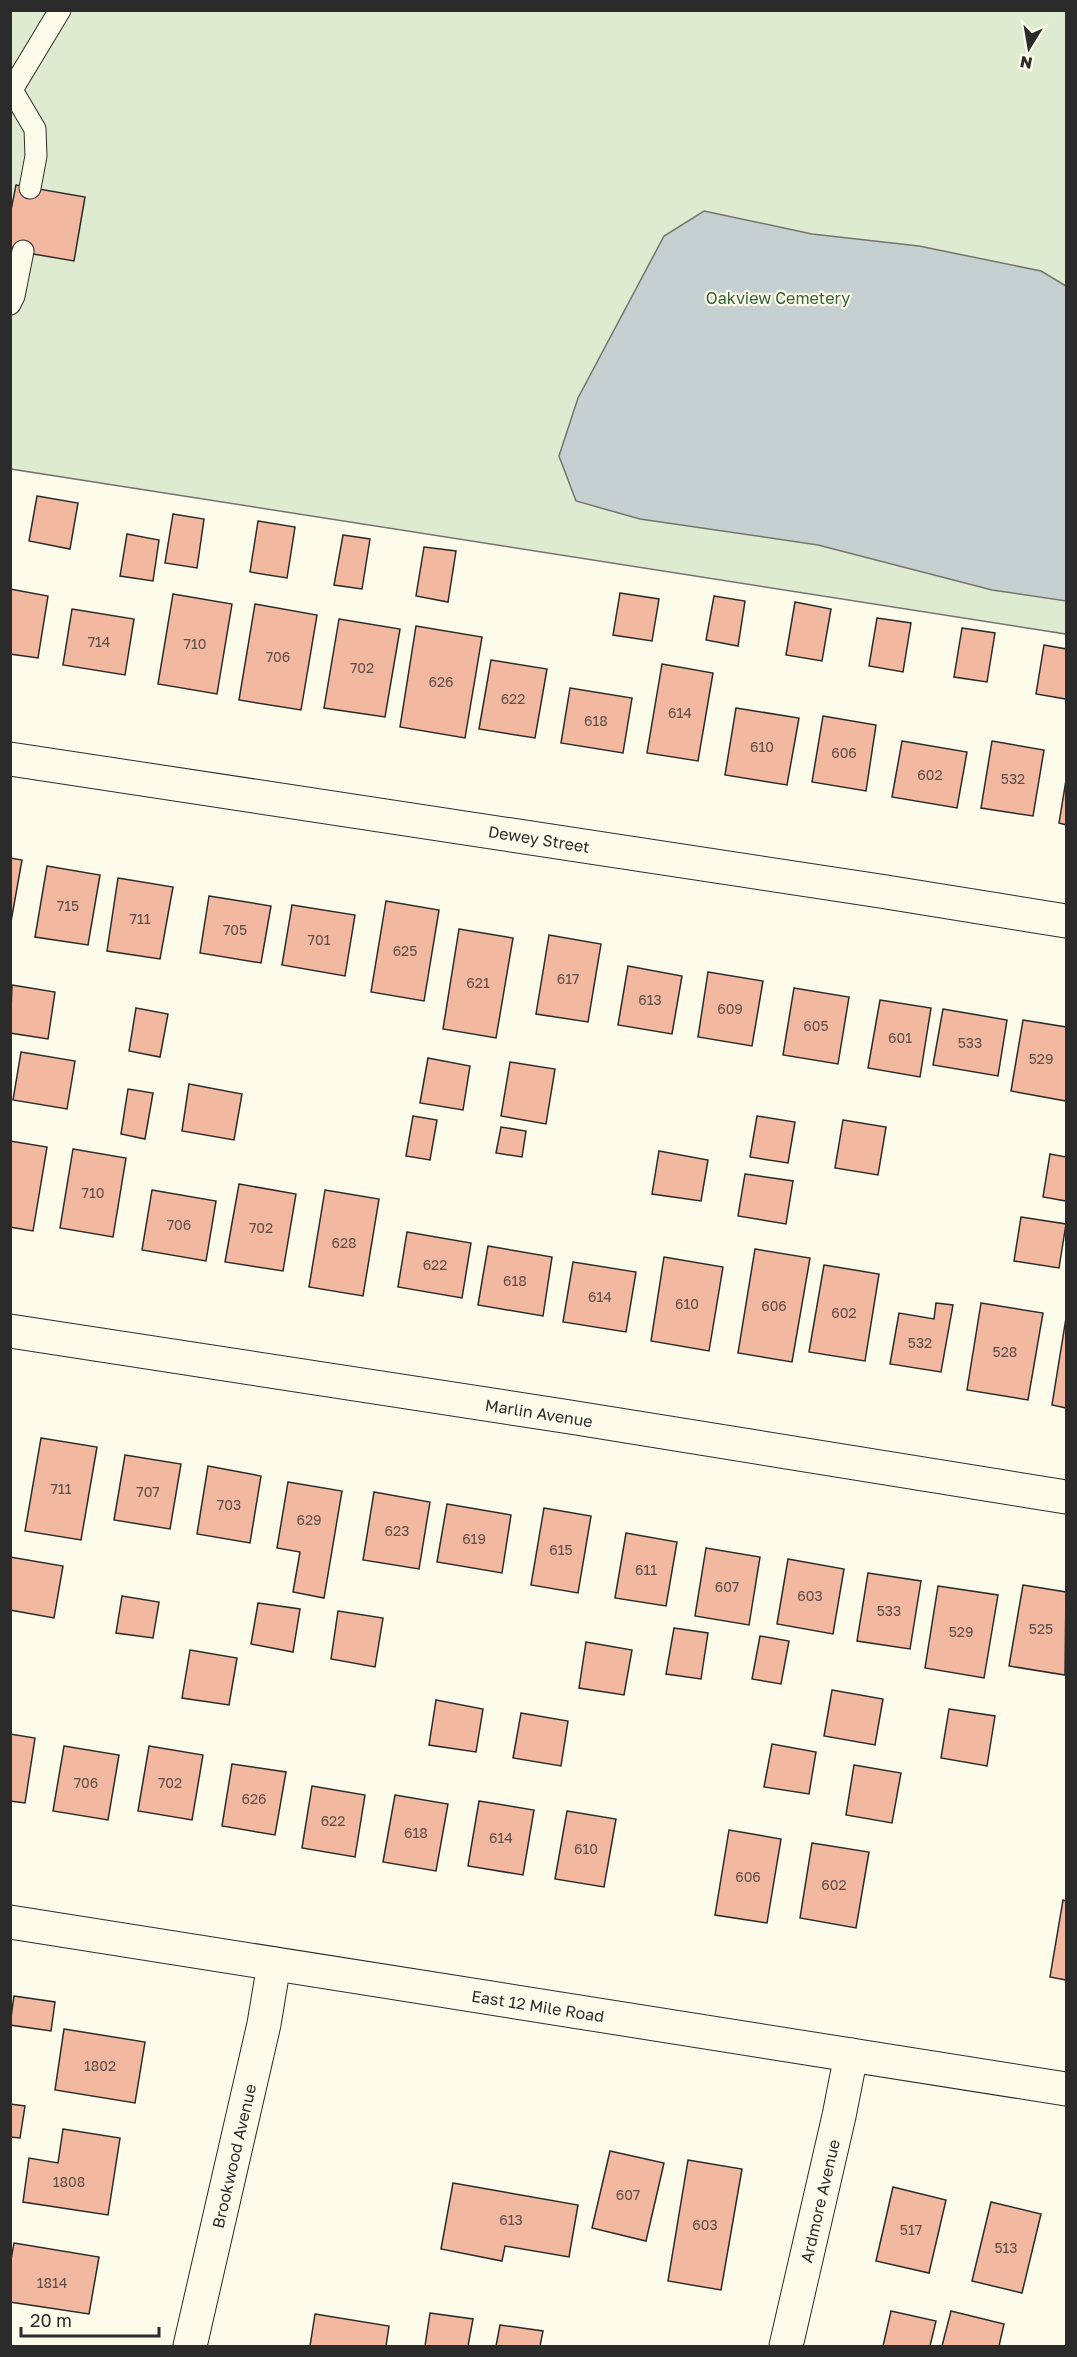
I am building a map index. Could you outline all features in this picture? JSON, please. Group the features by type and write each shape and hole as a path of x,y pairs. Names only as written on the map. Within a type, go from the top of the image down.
{"street":[{"name":"Dewey Street","path":"10,759 1066,921"},
{"name":"Marlin Avenue","path":"10,1331 570,1417 1066,1497"},
{"name":"East 12 Mile Road","path":"10,1922 1066,2089"},
{"name":"Brookwood Avenue","path":"190,2346 261,2035 274,1964"},
{"name":"Ardmore Avenue","path":"786,2346 837,2126 850,2055"}],"lane":[{"path":"30,188 36,156 35,129 11,92 60,10"},
{"path":"10,304 15,296 22,251"}],"green space":[{"name":"Oakview Cemetery","path":"10,11 1066,11 1066,634 11,469"}],"shaded area":[{"path":"704,211 812,234 919,246 1041,271 1066,286 1066,601 992,590 818,545 640,519 576,501 559,456 578,398 664,236"}],"building":[{"path":"16,185 85,197 74,261 10,250 10,215"},
{"path":"37,496 78,503 70,549 29,541"},
{"path":"173,514 204,519 197,568 165,563"},
{"path":"258,521 295,527 287,578 250,572"},
{"path":"127,534 159,540 153,581 120,576"},
{"path":"343,535 370,539 362,589 334,585"},
{"path":"424,547 456,551 448,602 416,596"},
{"path":"10,589 48,596 38,658 10,654"},
{"path":"620,593 659,599 652,641 613,635"},
{"path":"173,594 232,604 217,694 158,684"},
{"path":"714,596 745,601 738,646 706,640"},
{"path":"795,602 831,609 822,661 786,655"},
{"path":"255,604 317,615 301,710 239,700"},
{"path":"72,609 134,619 125,675 63,665"},
{"path":"877,618 911,623 903,672 869,666"},
{"path":"339,619 400,629 385,717 324,708"},
{"path":"416,626 482,637 465,738 400,727"},
{"path":"962,628 995,633 987,682 954,677"},
{"path":"1044,645 1066,649 1066,699 1036,694"},
{"path":"491,660 547,669 535,738 479,729"},
{"path":"662,664 713,673 698,761 647,753"},
{"path":"570,688 632,698 623,753 561,743"},
{"path":"736,708 799,718 787,785 725,775"},
{"path":"823,716 876,725 866,791 812,782"},
{"path":"902,741 967,752 957,808 892,797"},
{"path":"992,741 1044,750 1033,816 981,808"},
{"path":"1066,780 1066,825 1059,823"},
{"path":"10,858 22,860 10,927"},
{"path":"47,866 100,875 88,945 35,937"},
{"path":"118,878 173,887 160,959 107,951"},
{"path":"209,896 271,906 261,963 200,953"},
{"path":"386,901 439,910 424,1001 371,992"},
{"path":"292,905 355,915 345,976 282,965"},
{"path":"459,929 513,938 496,1038 443,1029"},
{"path":"549,935 601,944 588,1022 536,1014"},
{"path":"628,966 682,976 672,1034 618,1025"},
{"path":"708,972 763,981 752,1046 698,1037"},
{"path":"12,985 55,992 48,1039 10,1033"},
{"path":"794,988 849,997 838,1064 783,1055"},
{"path":"880,1000 931,1008 920,1077 868,1068"},
{"path":"136,1008 168,1014 160,1057 129,1051"},
{"path":"943,1009 1007,1020 998,1076 933,1065"},
{"path":"1023,1020 1066,1027 1066,1101 1011,1091"},
{"path":"21,1052 75,1061 67,1109 13,1100"},
{"path":"428,1058 470,1066 463,1110 420,1103"},
{"path":"510,1062 555,1069 546,1124 501,1116"},
{"path":"189,1084 242,1094 234,1140 182,1131"},
{"path":"128,1089 153,1093 145,1139 121,1134"},
{"path":"413,1116 437,1120 430,1160 406,1156"},
{"path":"757,1116 795,1122 788,1163 750,1157"},
{"path":"843,1120 886,1127 878,1175 835,1168"},
{"path":"501,1127 526,1131 522,1157 496,1153"},
{"path":"10,1141 47,1147 33,1231 10,1227"},
{"path":"73,1149 126,1158 113,1237 60,1228"},
{"path":"659,1151 708,1160 701,1201 652,1194"},
{"path":"1050,1154 1066,1157 1066,1201 1043,1197"},
{"path":"745,1174 793,1181 786,1224 738,1216"},
{"path":"239,1184 296,1194 283,1271 225,1262"},
{"path":"152,1190 216,1201 206,1261 142,1250"},
{"path":"325,1190 379,1199 363,1296 309,1287"},
{"path":"1021,1217 1066,1224 1059,1268 1014,1261"},
{"path":"407,1232 471,1243 462,1298 398,1287"},
{"path":"488,1246 552,1257 543,1316 478,1305"},
{"path":"755,1249 810,1258 792,1362 738,1353"},
{"path":"664,1257 723,1267 709,1351 651,1341"},
{"path":"573,1262 636,1272 626,1332 563,1322"},
{"path":"824,1265 879,1274 865,1361 809,1352"},
{"path":"936,1303 953,1305 941,1372 890,1364 899,1313 934,1319"},
{"path":"981,1303 1043,1313 1028,1400 967,1390"},
{"path":"1066,1318 1066,1408 1052,1405"},
{"path":"41,1438 97,1447 81,1540 25,1531"},
{"path":"125,1455 181,1464 170,1529 114,1520"},
{"path":"208,1466 261,1476 250,1543 197,1534"},
{"path":"288,1482 342,1491 324,1598 293,1592 300,1552 277,1548"},
{"path":"374,1492 430,1502 419,1569 363,1560"},
{"path":"447,1504 511,1515 502,1573 437,1562"},
{"path":"544,1508 591,1516 578,1593 531,1585"},
{"path":"626,1533 677,1542 666,1606 615,1598"},
{"path":"706,1548 760,1557 749,1625 695,1616"},
{"path":"10,1557 63,1566 54,1618 10,1610"},
{"path":"788,1559 844,1569 833,1634 777,1624"},
{"path":"868,1573 921,1581 910,1649 857,1641"},
{"path":"1023,1585 1066,1592 1065,1675 1009,1666"},
{"path":"938,1586 998,1595 984,1678 925,1668"},
{"path":"122,1596 159,1602 153,1638 116,1633"},
{"path":"258,1603 300,1609 293,1652 251,1644"},
{"path":"338,1611 383,1618 375,1667 331,1659"},
{"path":"674,1628 708,1633 701,1679 666,1674"},
{"path":"760,1636 789,1641 781,1684 752,1679"},
{"path":"586,1642 632,1650 624,1695 579,1688"},
{"path":"190,1650 237,1658 229,1705 182,1698"},
{"path":"832,1690 883,1699 875,1745 824,1736"},
{"path":"436,1700 483,1709 476,1752 429,1745"},
{"path":"949,1709 995,1716 987,1766 941,1758"},
{"path":"521,1713 568,1721 561,1766 513,1758"},
{"path":"10,1734 35,1738 25,1803 10,1801"},
{"path":"772,1744 816,1752 809,1794 764,1787"},
{"path":"64,1746 119,1755 108,1820 53,1811"},
{"path":"149,1746 203,1755 192,1820 138,1811"},
{"path":"232,1764 286,1772 275,1835 222,1826"},
{"path":"854,1765 901,1773 892,1823 846,1815"},
{"path":"312,1786 365,1795 355,1857 302,1848"},
{"path":"395,1795 448,1804 436,1871 383,1862"},
{"path":"479,1801 534,1810 523,1875 468,1866"},
{"path":"567,1811 616,1819 604,1887 555,1879"},
{"path":"729,1830 781,1839 767,1923 715,1915"},
{"path":"812,1843 869,1852 856,1928 800,1918"},
{"path":"1063,1900 1066,1901 1066,1980 1050,1977"},
{"path":"14,1996 55,2002 51,2031 10,2025"},
{"path":"64,2029 145,2042 135,2103 55,2090"},
{"path":"10,2104 25,2106 20,2138 10,2137"},
{"path":"63,2129 120,2138 108,2215 23,2202 29,2158 58,2163"},
{"path":"610,2151 664,2163 646,2241 592,2228"},
{"path":"688,2160 742,2169 721,2290 668,2281"},
{"path":"453,2183 578,2205 569,2257 505,2246 502,2261 441,2249"},
{"path":"893,2187 946,2200 929,2273 876,2261"},
{"path":"991,2202 1041,2214 1022,2293 972,2281"},
{"path":"14,2243 99,2257 89,2314 10,2302 10,2265"},
{"path":"891,2311 936,2321 930,2346 883,2346"},
{"path":"951,2311 1004,2324 999,2346 942,2346"},
{"path":"430,2313 473,2319 468,2346 425,2346"},
{"path":"315,2314 389,2326 386,2346 310,2346"},
{"path":"500,2325 543,2331 540,2346 496,2346"}]}
